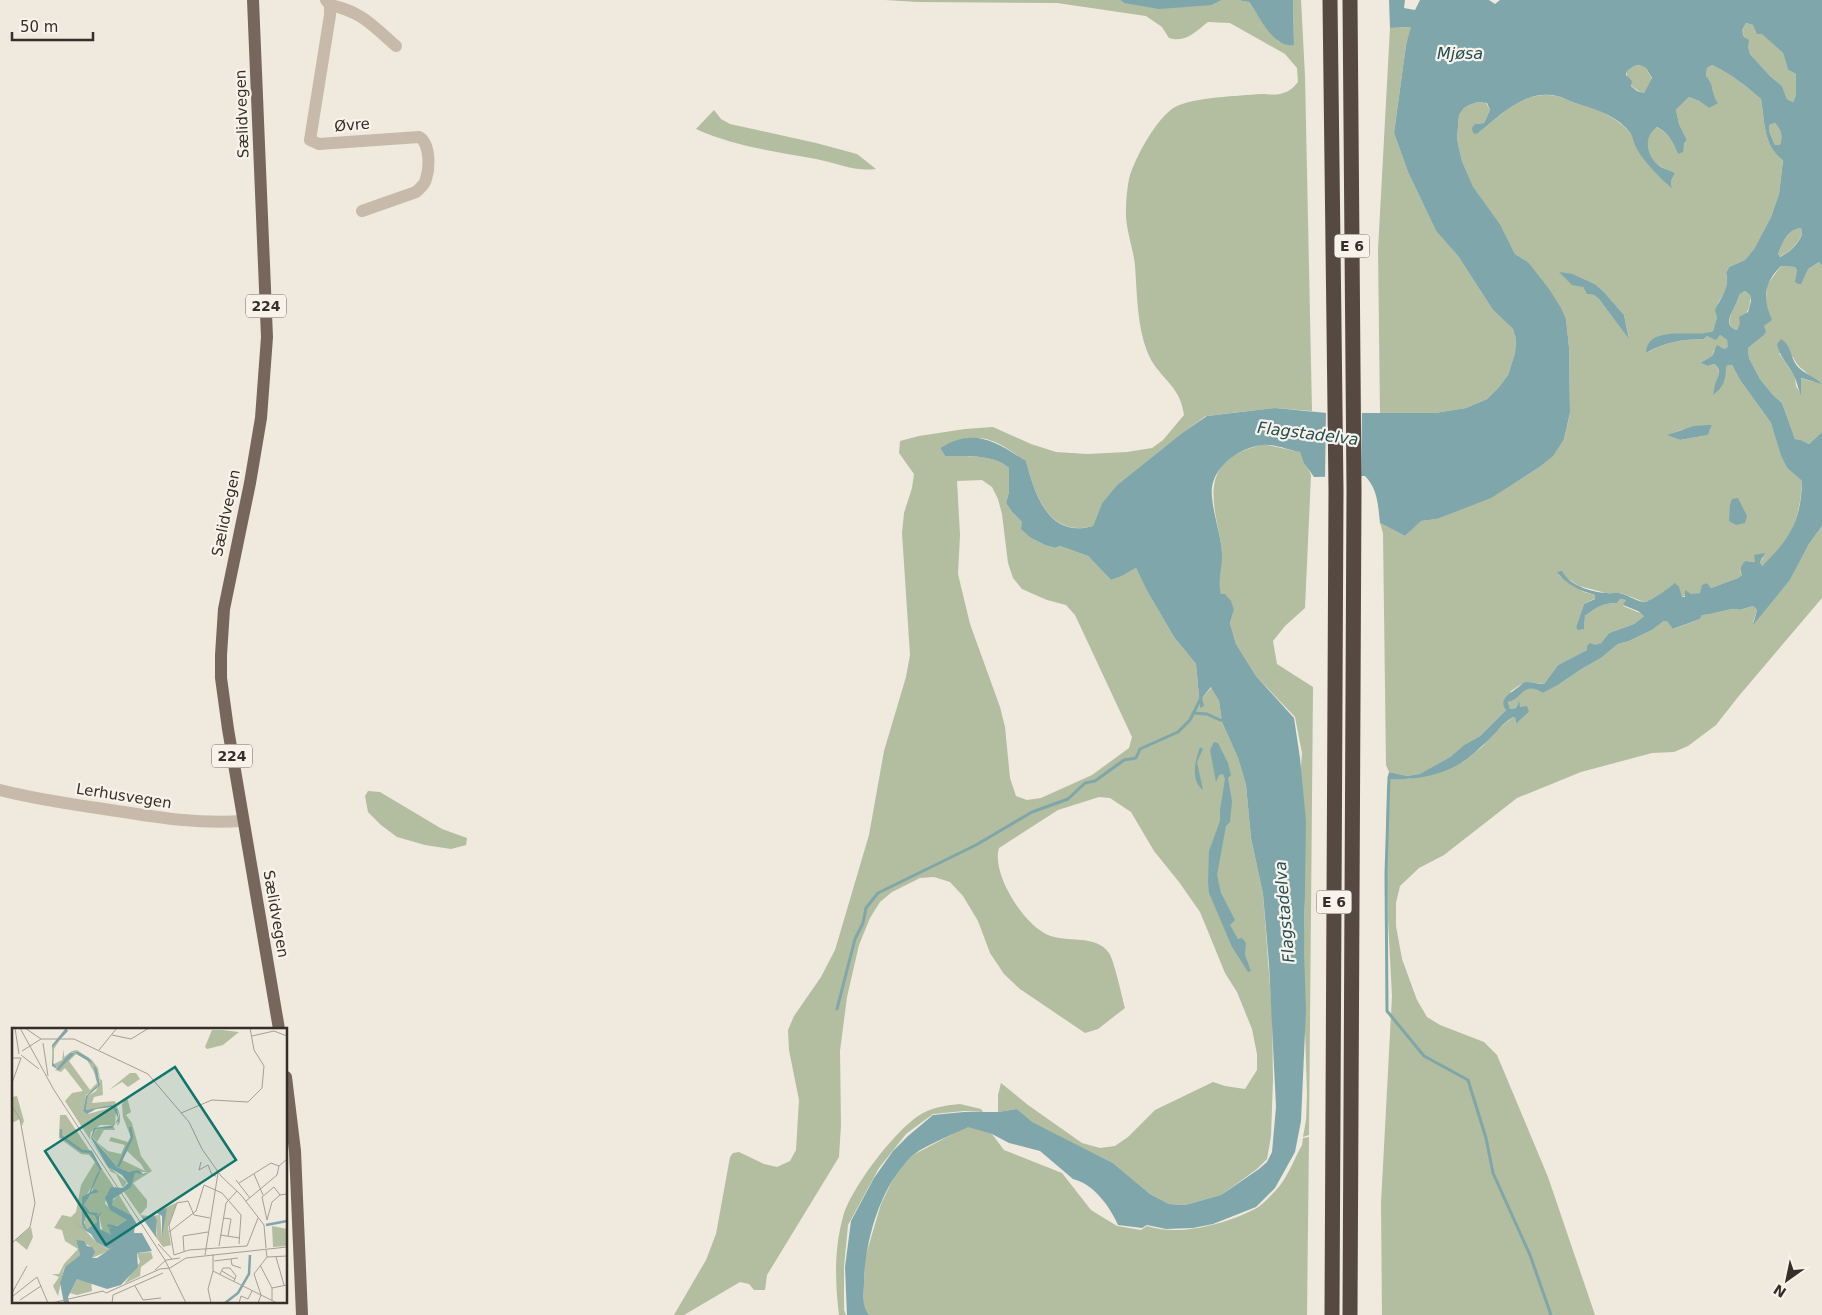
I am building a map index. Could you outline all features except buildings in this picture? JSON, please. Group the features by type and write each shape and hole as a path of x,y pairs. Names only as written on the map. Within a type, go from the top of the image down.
{"highway":[{"name":"E 6","path":"1330,0 1336,490 1332,1315"},
{"name":"E 6","path":"1350,0 1354,490 1350,1315"}],"main road":[{"name":"Sælidvegen","path":"253,0 267,337 261,418 250,483 224,609 220,655 224,703 279,1028"},
{"path":"288,1092 296,1151 302,1315"}],"street":[{"path":"328,3 360,15 396,46"},
{"name":"Øvre","path":"328,3 328,33 310,140 319,144 419,137 423,139 427,147 426,179 416,192 362,211"},
{"name":"Lerhusvegen","path":"0,790 67,804 188,822 244,821"}],"green space":[{"path":"885,0 1120,0 1124,3 1212,5 1222,0 1237,0 1249,2 1271,34 1279,42 1294,45 1293,0 1301,0 1305,76 1312,411 1275,408 1206,416 1117,485 1102,503 1093,526 1078,528 1065,526 1046,511 1034,487 1026,461 1001,445 978,438 958,441 940,448 945,456 987,458 1003,463 1009,468 1009,492 1006,503 1022,522 1031,538 1045,545 1055,548 1060,546 1088,556 1111,580 1136,568 1174,637 1196,664 1200,708 1202,698 1212,687 1219,701 1222,722 1238,758 1246,785 1251,838 1263,894 1272,1013 1273,1080 1271,1136 1267,1159 1257,1169 1221,1195 1185,1205 1169,1204 1150,1194 1113,1163 1031,1122 1017,1109 998,1112 998,1095 1001,1083 1028,1105 1082,1143 1100,1148 1115,1146 1128,1137 1155,1110 1213,1082 1245,1089 1257,1070 1257,1054 1252,1029 1237,992 1225,973 1200,912 1154,851 1131,812 1110,798 1099,797 1058,810 999,848 998,859 1000,871 1011,898 1029,921 1048,935 1097,943 1109,953 1125,1008 1098,1029 1085,1033 1020,989 1004,974 990,953 978,921 963,896 950,882 934,877 920,878 892,892 880,902 870,918 859,945 847,997 840,1051 841,1125 839,1157 767,1275 765,1290 754,1290 749,1284 740,1282 684,1315 674,1315 706,1260 716,1234 730,1157 733,1153 739,1152 764,1164 777,1167 790,1161 796,1150 799,1100 789,1050 788,1030 794,1016 821,977 835,950 869,835 884,751 906,677 910,655 902,533 904,513 912,488 914,474 899,453 900,441 965,429 993,427 1031,444 1056,452 1087,454 1127,452 1152,448 1163,440 1184,415 1178,395 1151,360 1141,331 1135,265 1126,216 1127,191 1132,171 1147,139 1168,112 1175,107 1193,101 1217,98 1281,94 1290,90 1298,82 1297,68 1285,54 1230,23 1208,22 1190,36 1175,39 1169,38 1162,27 1146,16 1057,3","holes":["982,480 992,487 1002,514 1008,563 1013,578 1022,589 1047,600 1066,605 1075,615 1132,737 1129,748 1092,775 1041,798 1027,800 1016,796 1010,778 1005,727 1000,707 970,624 958,574 960,535 957,481"]},
{"path":"1746,23 1753,25 1783,53 1788,70 1796,74 1796,95 1793,102 1787,99 1782,86 1750,54 1742,30"},
{"path":"1412,27 1406,45 1394,133 1408,172 1436,231 1458,256 1493,310 1513,329 1516,339 1515,353 1508,375 1487,399 1466,408 1435,413 1380,413 1378,250 1390,28"},
{"path":"1641,65 1646,68 1652,79 1644,93 1631,85 1627,75 1627,71 1634,66"},
{"path":"1712,65 1725,72 1761,99 1768,140 1776,153 1783,159 1779,194 1771,217 1754,249 1745,260 1729,267 1726,273 1726,290 1718,303 1713,331 1702,334 1659,336 1647,353 1667,344 1704,339 1707,336 1720,335 1727,340 1729,347 1714,350 1712,356 1700,363 1708,366 1714,364 1719,371 1714,395 1726,366 1732,365 1740,380 1771,423 1787,468 1802,481 1793,529 1783,546 1762,566 1760,562 1764,557 1755,562 1745,561 1740,571 1742,575 1738,578 1711,588 1707,583 1701,589 1701,593 1681,597 1675,584 1650,601 1644,602 1621,593 1606,593 1579,586 1558,575 1584,592 1595,595 1596,598 1584,604 1576,627 1584,629 1585,616 1600,606 1617,603 1620,599 1626,600 1623,606 1645,615 1634,624 1609,633 1601,643 1558,665 1544,684 1523,683 1511,691 1506,710 1480,736 1464,745 1450,757 1421,774 1407,776 1389,772 1386,765 1383,533 1380,523 1405,536 1420,521 1437,519 1516,482 1538,468 1564,439 1570,414 1569,347 1566,319 1528,262 1515,254 1500,224 1473,188 1462,161 1457,139 1459,115 1469,105 1478,102 1486,103 1490,110 1484,123 1475,124 1477,134 1503,112 1523,101 1544,95 1562,97 1601,111 1622,124 1633,136 1660,177 1672,187 1671,181 1675,173 1661,166 1650,156 1648,143 1650,134 1656,127 1660,129 1670,138 1678,154 1687,140 1679,124 1676,110 1689,97 1709,108 1713,91 1706,76 1707,68","holes":["1573,274 1595,284 1604,292 1624,315 1629,338 1599,299 1594,295 1588,294","1712,425 1708,435 1680,440 1668,435 1681,430"]},
{"path":"714,110 721,119 730,124 857,154 876,169 854,168 755,148 696,129"},
{"path":"1775,123 1781,133 1780,145 1775,145 1769,131 1769,125"},
{"path":"1801,228 1802,235 1797,242 1790,250 1779,257 1778,254 1788,234"},
{"path":"1819,262 1822,266 1822,432 1809,444 1795,439 1782,403 1760,379 1749,358 1748,348 1763,336 1767,285 1781,266 1795,267 1797,271 1808,269","holes":["1779,353 1793,357 1814,382 1800,378 1801,394 1796,386 1795,377"]},
{"path":"1745,291 1750,295 1750,305 1737,330 1733,328 1730,320 1740,294"},
{"path":"1263,444 1300,452 1311,475 1305,608 1285,626 1273,641 1277,664 1313,687 1309,1135 1303,1137 1307,1094 1303,964 1305,908 1301,870 1300,782 1302,753 1295,717 1256,676 1236,644 1230,623 1234,610 1221,595 1218,582 1222,550 1214,508 1215,482 1219,470 1228,460 1244,451"},
{"path":"1822,526 1822,598 1716,725 1688,746 1674,752 1652,753 1581,772 1517,798 1444,855 1419,868 1400,886 1396,903 1396,926 1402,959 1417,1000 1427,1017 1440,1025 1484,1042 1497,1055 1548,1177 1595,1315 1382,1315 1381,1203 1392,996 1386,848 1387,785 1390,779 1409,779 1463,762 1513,717 1515,717 1516,724 1529,712 1520,707 1518,703 1516,708 1510,709 1508,702 1523,691 1530,688 1543,693 1601,658 1618,644 1652,630 1664,621 1667,621 1674,629 1700,619 1702,615 1733,609 1741,610 1753,606 1757,610 1753,623 1790,580 1809,544"},
{"path":"368,791 380,792 442,829 467,838 466,845 451,849 425,845 397,837 368,812 365,796"},
{"path":"960,1104 981,1109 983,1112 964,1111 933,1114 906,1134 879,1168 848,1225 844,1267 844,1310 846,1315 839,1315 836,1278 838,1241 843,1217 855,1190 888,1144 912,1120 932,1109"},
{"path":"968,1126 992,1134 1004,1150 1062,1173 1091,1210 1117,1226 1141,1230 1147,1226 1173,1230 1202,1227 1230,1220 1255,1209 1281,1184 1302,1145 1303,1138 1309,1137 1307,1315 869,1315 863,1308 865,1258 881,1204 897,1171 913,1155"}],"water":[{"path":"1120,0 1222,0 1212,5 1159,9 1124,3"},
{"path":"1237,0 1293,0 1294,45 1286,45 1279,42 1267,30 1249,2"},
{"path":"1389,0 1405,0 1404,8 1415,10 1420,0 1489,0 1495,4 1500,0 1822,0 1822,266 1819,262 1808,269 1801,284 1795,282 1797,271 1795,267 1781,266 1775,272 1766,291 1767,305 1772,320 1764,326 1766,332 1763,336 1748,348 1749,358 1760,379 1782,403 1795,439 1809,444 1822,432 1822,526 1809,544 1790,580 1753,625 1757,610 1753,606 1740,610 1733,609 1702,615 1700,619 1673,629 1667,621 1664,621 1652,630 1618,644 1601,658 1543,693 1531,688 1527,689 1517,698 1508,702 1510,709 1516,708 1519,701 1520,707 1527,706 1529,712 1516,724 1515,717 1508,720 1461,763 1427,776 1390,779 1388,776 1389,772 1407,776 1420,774 1450,757 1464,745 1480,736 1506,710 1503,703 1504,700 1523,683 1544,684 1558,665 1587,650 1587,646 1590,643 1595,645 1601,643 1609,633 1634,624 1644,616 1638,611 1623,605 1626,600 1620,599 1617,603 1600,606 1585,616 1584,629 1578,630 1576,627 1584,604 1595,599 1595,595 1564,580 1557,572 1562,571 1570,581 1588,590 1621,593 1642,602 1651,600 1675,583 1679,587 1682,597 1685,597 1685,590 1691,594 1700,593 1702,585 1707,583 1711,588 1738,578 1742,575 1741,568 1745,561 1755,562 1754,555 1765,553 1760,562 1762,566 1787,538 1796,518 1801,495 1802,481 1787,468 1771,423 1740,380 1732,365 1726,366 1724,382 1713,395 1719,370 1714,364 1708,366 1700,363 1712,356 1717,345 1724,349 1728,347 1727,340 1720,335 1716,340 1707,336 1704,339 1667,344 1646,353 1648,344 1654,338 1663,335 1713,331 1717,317 1715,310 1726,288 1726,273 1729,267 1745,260 1754,249 1771,217 1779,194 1783,160 1776,154 1768,140 1761,99 1725,72 1712,65 1707,68 1706,76 1711,83 1718,103 1709,108 1689,97 1676,110 1679,124 1687,140 1684,144 1683,152 1678,154 1670,138 1657,127 1649,137 1648,148 1652,158 1661,167 1675,173 1671,181 1672,188 1646,162 1637,150 1631,134 1626,128 1609,115 1595,109 1562,97 1534,96 1523,100 1504,112 1477,134 1473,133 1472,128 1475,124 1484,123 1490,110 1487,103 1478,102 1464,108 1459,115 1457,139 1462,161 1473,187 1500,224 1515,254 1528,262 1549,289 1566,319 1569,347 1570,413 1564,439 1553,456 1538,468 1491,498 1437,519 1421,521 1405,536 1380,523 1375,492 1365,476 1314,477 1304,463 1300,452 1281,447 1262,445 1245,450 1230,458 1218,471 1212,487 1222,552 1220,589 1221,594 1225,594 1231,601 1234,610 1230,623 1236,644 1256,676 1294,718 1300,758 1306,821 1304,953 1306,1010 1301,1121 1295,1152 1275,1188 1256,1207 1213,1224 1193,1228 1166,1229 1147,1225 1142,1228 1118,1225 1111,1211 1094,1191 1073,1179 1040,1151 1009,1143 992,1134 968,1127 916,1153 900,1169 891,1183 876,1215 867,1249 864,1300 866,1311 869,1315 847,1315 845,1267 851,1221 874,1178 893,1151 933,1115 964,1112 998,1112 1017,1109 1032,1122 1113,1163 1150,1194 1169,1204 1185,1205 1221,1195 1259,1169 1267,1162 1272,1152 1276,1107 1269,964 1263,894 1251,838 1246,785 1238,758 1222,722 1219,701 1211,687 1202,698 1204,706 1200,708 1196,664 1174,637 1136,568 1111,580 1088,556 1060,546 1055,548 1045,545 1031,538 1021,529 1022,522 1006,503 1009,492 1009,468 1003,463 987,458 945,456 940,448 964,438 975,438 995,443 1005,448 1026,461 1034,487 1046,511 1065,526 1078,528 1093,526 1102,503 1117,485 1182,433 1207,416 1275,408 1327,413 1435,413 1466,408 1487,399 1508,375 1515,353 1516,339 1513,329 1493,310 1458,256 1436,231 1408,172 1394,133 1406,45 1411,27 1390,28","holes":["1746,23 1753,25 1757,34 1762,34 1783,53 1788,70 1796,74 1796,95 1793,102 1787,99 1782,86 1750,54 1749,40 1744,37 1742,30","1640,65 1646,68 1652,78 1644,93 1637,91 1631,86 1632,81 1626,75 1627,71 1634,66","1775,123 1779,128 1781,133 1780,145 1775,145 1769,131 1769,125","1801,228 1802,235 1793,248 1780,257 1778,254 1788,234","1745,291 1750,295 1751,301 1748,312 1739,317 1740,323 1737,330 1730,325 1730,316 1740,294"]},
{"path":"1559,272 1573,274 1595,284 1604,292 1624,315 1629,339 1599,299 1594,295 1587,294 1583,287 1572,285"},
{"path":"1781,339 1787,345 1798,367 1822,384 1801,378 1801,395 1792,372 1778,349 1777,344"},
{"path":"1712,425 1708,435 1680,440 1667,435 1694,426"},
{"path":"1738,498 1747,516 1745,523 1736,525 1729,521 1730,505 1732,499"},
{"path":"1214,742 1218,743 1228,763 1231,775 1228,778 1232,801 1230,822 1226,826 1217,875 1221,893 1235,920 1230,925 1238,939 1242,938 1246,943 1245,955 1251,971 1248,972 1232,947 1209,893 1209,851 1220,821 1225,779 1223,774 1219,775 1216,782 1210,750"},
{"path":"1200,747 1203,749 1197,762 1203,790 1196,781 1195,776 1195,764"}],"pier":[{"path":"1326,411 1362,411 1361,479 1325,480"}],"waterway":[{"path":"837,1009 855,939 863,923 866,908 878,893 976,845 1032,812 1068,799 1085,783 1095,781 1124,760 1136,758 1140,749 1178,732 1190,720 1201,698"},
{"path":"1193,713 1207,714 1224,720"},
{"path":"1392,777 1389,777 1386,873 1387,1011 1424,1056 1468,1080 1486,1138 1493,1173 1530,1255 1551,1315"}],"water label":[{"name":"Mjøsa","path":"1460,53"},
{"name":"Flagstadelva","path":"1308,433"},
{"name":"Flagstadelva","path":"1284,912"}]}
